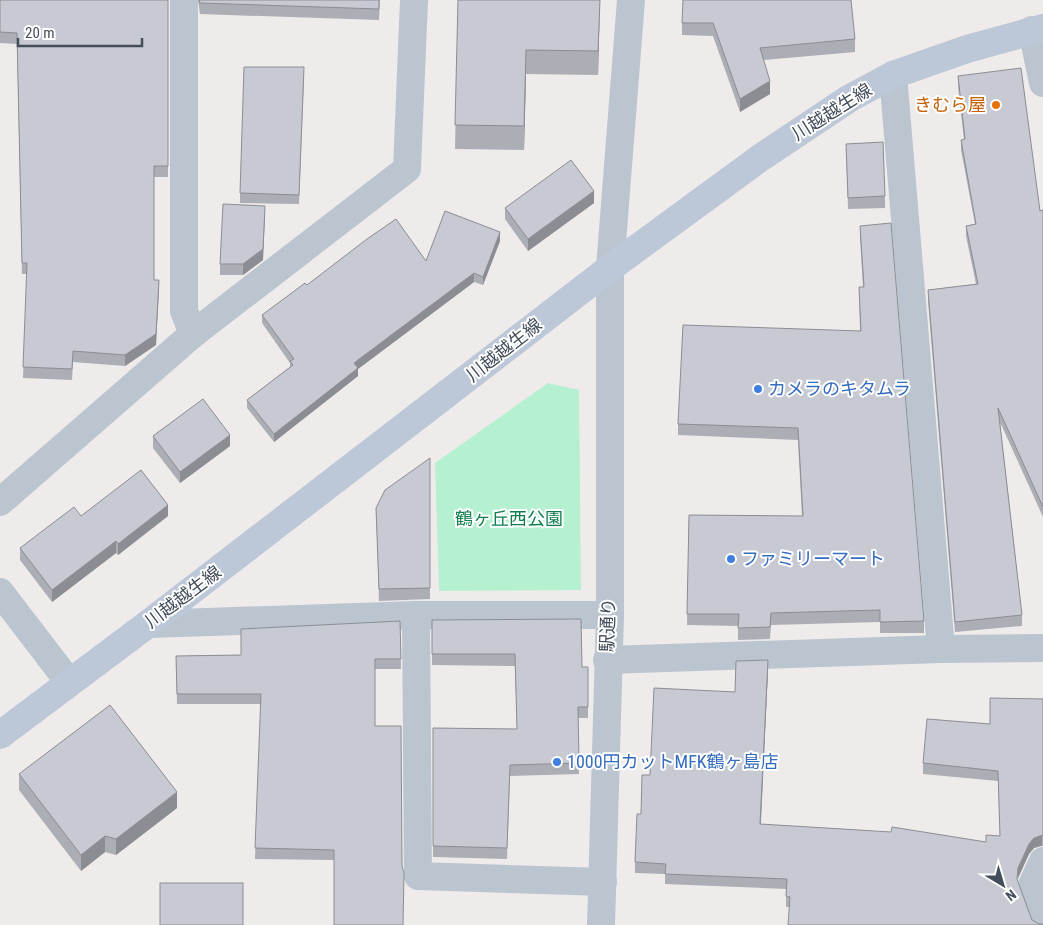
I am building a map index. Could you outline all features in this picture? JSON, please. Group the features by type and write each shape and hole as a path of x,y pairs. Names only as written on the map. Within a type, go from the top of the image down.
{"main road":[{"name":"川越越生線","path":"0,735 148,624 610,268 760,158 850,98 893,75 967,49 1038,29"}],"street":[{"path":"184,0 184,311 193,334"},
{"path":"0,502 193,334 407,169 414,0"},
{"name":"駅通り","path":"601,925 607,660 610,615 610,268 631,0"},
{"path":"1038,29 1043,83"},
{"path":"893,75 941,649"},
{"path":"0,592 69,682"},
{"path":"416,615 418,876 602,882"},
{"path":"148,624 416,615 610,615"},
{"path":"607,660 941,649 1043,648"},
{"path":"1043,861 1032,885 1043,920"}],"green space":[{"name":"鶴ヶ丘西公園","path":"548,383 579,390 581,590 439,591 435,463"}],"building":[{"path":"0,0 168,0 168,166 154,166 154,280 159,280 156,334 125,355 73,351 72,369 23,367 27,263 22,263 17,33 0,32"},
{"path":"199,0 379,0 379,9 200,3"},
{"path":"458,0 600,0 598,51 526,50 524,126 455,125"},
{"path":"683,0 851,0 855,39 760,48 770,81 740,99 713,23 682,23"},
{"path":"244,67 304,67 299,195 240,193"},
{"path":"1021,68 1040,211 1043,210 1043,507 998,408 1022,615 955,622 928,290 978,284 966,226 976,224 961,140 965,139 958,76"},
{"path":"883,142 885,196 848,198 846,144"},
{"path":"571,160 594,191 528,239 505,208"},
{"path":"223,204 265,206 263,249 243,264 220,264"},
{"path":"445,211 500,232 483,277 474,273 354,363 358,368 274,434 247,400 293,365 290,361 294,359 262,315 305,283 307,285 396,219 426,261"},
{"path":"891,223 924,621 880,622 880,610 771,613 770,627 738,628 739,614 687,614 689,515 803,516 798,428 678,424 683,325 861,331 859,287 864,287 860,226"},
{"path":"203,399 230,435 180,472 153,436"},
{"path":"430,458 430,588 379,589 376,508 385,490"},
{"path":"141,470 168,505 118,544 116,541 52,590 20,548 74,507 81,516"},
{"path":"581,619 582,667 588,667 588,707 578,707 579,763 510,765 507,848 433,846 433,728 517,729 515,654 432,654 432,620"},
{"path":"400,621 401,659 375,659 375,726 401,726 402,866 404,873 403,925 334,925 334,850 255,848 261,694 177,694 176,656 241,655 241,629"},
{"path":"768,660 760,824 891,832 892,827 986,842 986,835 1000,836 998,771 923,763 927,719 990,724 990,698 1043,699 1043,835 1034,838 1029,844 1018,868 1017,879 1032,920 1043,925 788,925 790,897 786,896 787,879 665,874 666,864 635,862 637,814 641,814 642,775 650,775 654,688 735,692 736,661"},
{"path":"110,705 177,792 116,839 105,836 81,855 19,774"},
{"path":"160,883 243,883 243,925 160,925"}],"place":[{"name":"きむら屋","path":"996,105"},
{"name":"カメラのキタムラ","path":"758,389"},
{"name":"ファミリーマート","path":"731,559"},
{"name":"1000円カットMFK鶴ヶ島店","path":"557,762"}]}
